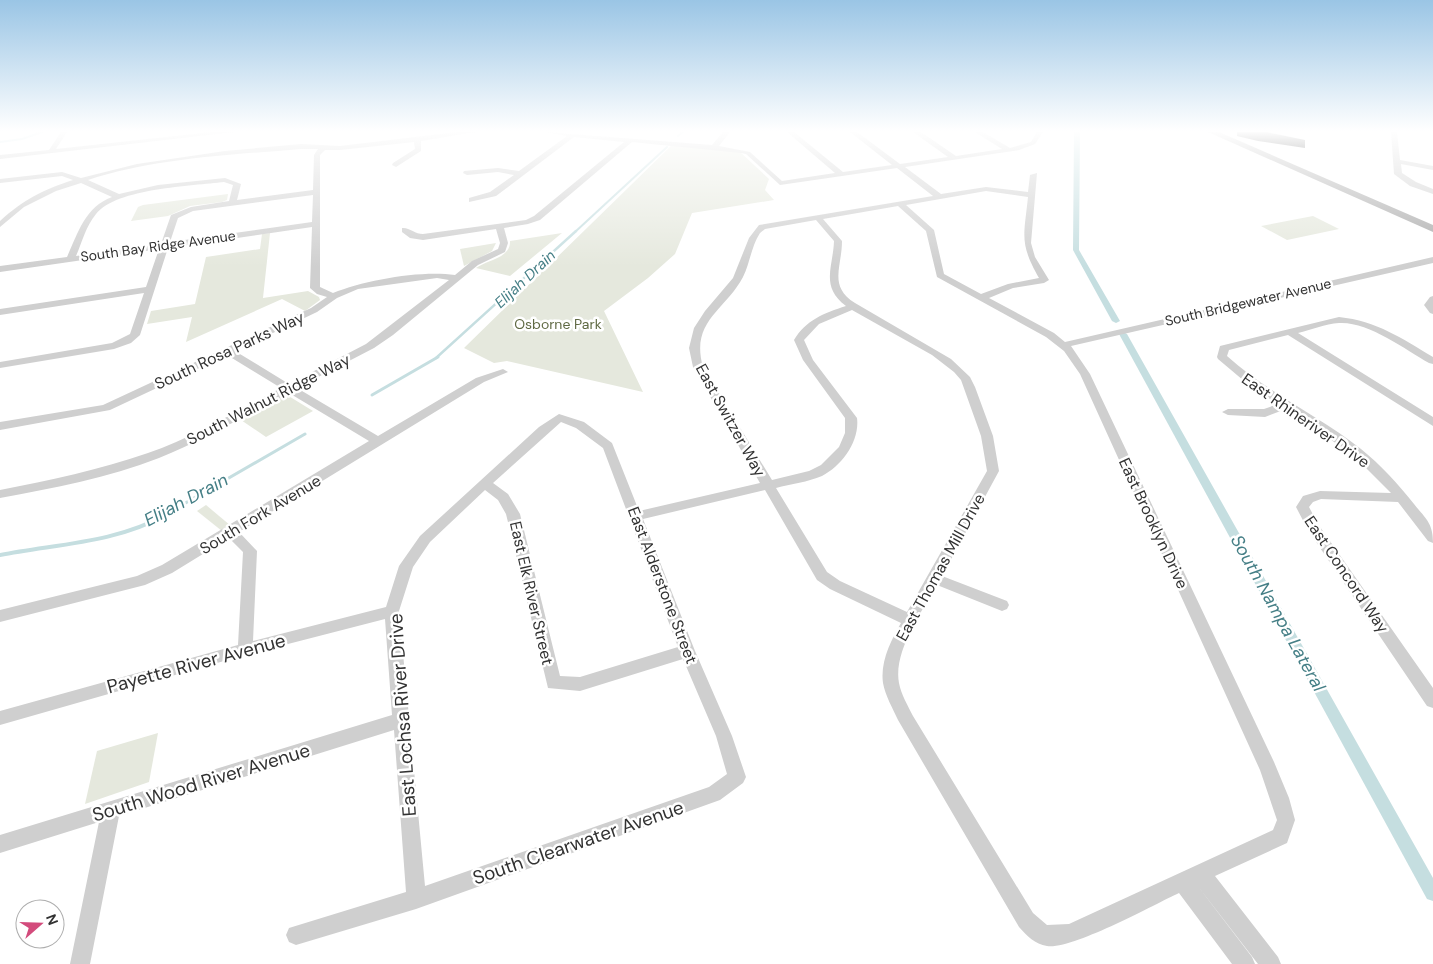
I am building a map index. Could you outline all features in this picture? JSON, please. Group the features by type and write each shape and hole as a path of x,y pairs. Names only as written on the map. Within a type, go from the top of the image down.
{"main road":[{"path":"1317,177 1430,226"}],"street":[{"path":"0,181 36,177"},
{"path":"71,177 119,197"},
{"path":"0,225 24,204 44,193 91,177"},
{"path":"316,177 315,288 320,292 334,296"},
{"path":"472,200 493,194 518,177"},
{"path":"405,230 413,236 423,237 499,226 537,218 586,177"},
{"path":"774,177 780,183 821,177"},
{"path":"913,177 940,196"},
{"path":"979,298 1011,286 1044,280 1027,243 1034,177"},
{"path":"1402,177 1433,192"},
{"path":"70,259 92,214 98,207 119,197 141,191 233,181 237,184 233,203"},
{"path":"817,216 986,190 1031,195"},
{"path":"0,365 114,346 127,341 135,335 174,217 183,211 316,192"},
{"name":"East Brooklyn Drive","path":"900,204 930,230 940,275 979,298 1050,335 1075,358 1089,383 1268,768 1286,820 1280,836 1192,878"},
{"name":"East Thomas Mill Drive","path":"817,216 838,241 835,289 854,306 944,359 956,369 966,380 984,426 992,458 993,471 898,642 891,683 906,720 1026,920 1039,934 1050,937 1070,934 1192,878"},
{"name":"East Switzer Way","path":"817,216 771,224 757,230 737,278 707,315 696,336 694,354 698,367 822,576 835,585 910,620"},
{"name":"South Bay Ridge Avenue","path":"0,269 316,224"},
{"name":"South Walnut Ridge Way","path":"0,494 82,478 153,456 288,389 376,342 475,263 502,250 504,242 499,226"},
{"name":"South Bridgewater Avenue","path":"1063,345 1433,260"},
{"name":"South Rosa Parks Way","path":"0,426 106,408 314,310 334,296 356,287 436,275 456,278"},
{"path":"0,312 150,290"},
{"path":"636,516 768,486 819,472 829,466 850,438 854,426 852,418 808,360 799,340 806,330 817,321 854,306"},
{"path":"1289,332 1339,320 1360,322 1433,360"},
{"path":"1289,332 1433,422"},
{"name":"East Rhineriver Drive","path":"1289,332 1224,348 1222,357 1235,370 1356,451 1372,465 1433,538"},
{"path":"227,351 379,442"},
{"name":"South Fork Avenue","path":"0,616 140,581 167,569 232,532 480,380 503,372"},
{"path":"1228,412 1265,413 1287,405"},
{"name":"East Lochsa River Drive","path":"416,899 392,611 406,566 424,539 543,430 559,418"},
{"name":"East Alderstone Street","path":"559,418 580,426 608,446 687,651 724,736 737,777"},
{"name":"East Elk River Street","path":"485,484 503,497 513,514 554,683 580,684 687,651"},
{"name":"East Concord Way","path":"1401,498 1320,496 1308,499 1302,507 1313,527 1433,701"},
{"path":"232,532 250,551 245,648"},
{"path":"933,578 1002,605"},
{"name":"Payette River Avenue","path":"0,718 245,648 392,611"},
{"name":"South Wood River Avenue","path":"0,844 401,720"},
{"name":"South Clearwater Avenue","path":"296,936 416,899 714,794 737,777"},
{"path":"80,964 111,810"},
{"path":"1192,878 1245,964"},
{"path":"1192,878 1271,964"}],"green space":[{"name":"Osborne Park","path":"639,177 767,177 769,179 765,190 774,200 692,213 675,254 648,278 604,311 643,392 507,361 494,363 464,348"},
{"path":"228,194 227,200 222,202 190,206 168,216 131,221 138,207 143,205"},
{"path":"1313,216 1339,229 1287,240 1261,226"},
{"path":"270,233 263,298 308,291 319,297 320,300 305,311 282,299 186,342 192,317 147,324 151,311 195,304 206,257 260,249 262,234"},
{"path":"562,233 510,276 476,268 503,255 509,247 510,241"},
{"path":"496,243 492,251 464,266 460,249"},
{"path":"287,395 313,411 266,437 238,418 279,396"},
{"path":"206,505 231,526 222,531 197,511"},
{"path":"158,733 149,782 85,804 97,751"}],"waterway":[{"name":"Elijah Drain","path":"575,232 635,177"},
{"name":"South Nampa Lateral","path":"1077,177 1076,250 1116,321"},
{"name":"Elijah Drain","path":"436,358 576,231"},
{"name":"South Nampa Lateral","path":"1123,334 1433,893"},
{"name":"Elijah Drain","path":"372,395 438,357"},
{"name":"Elijah Drain","path":"164,516 305,434"},
{"name":"Elijah Drain","path":"0,555 106,537 126,532 164,516"}]}
